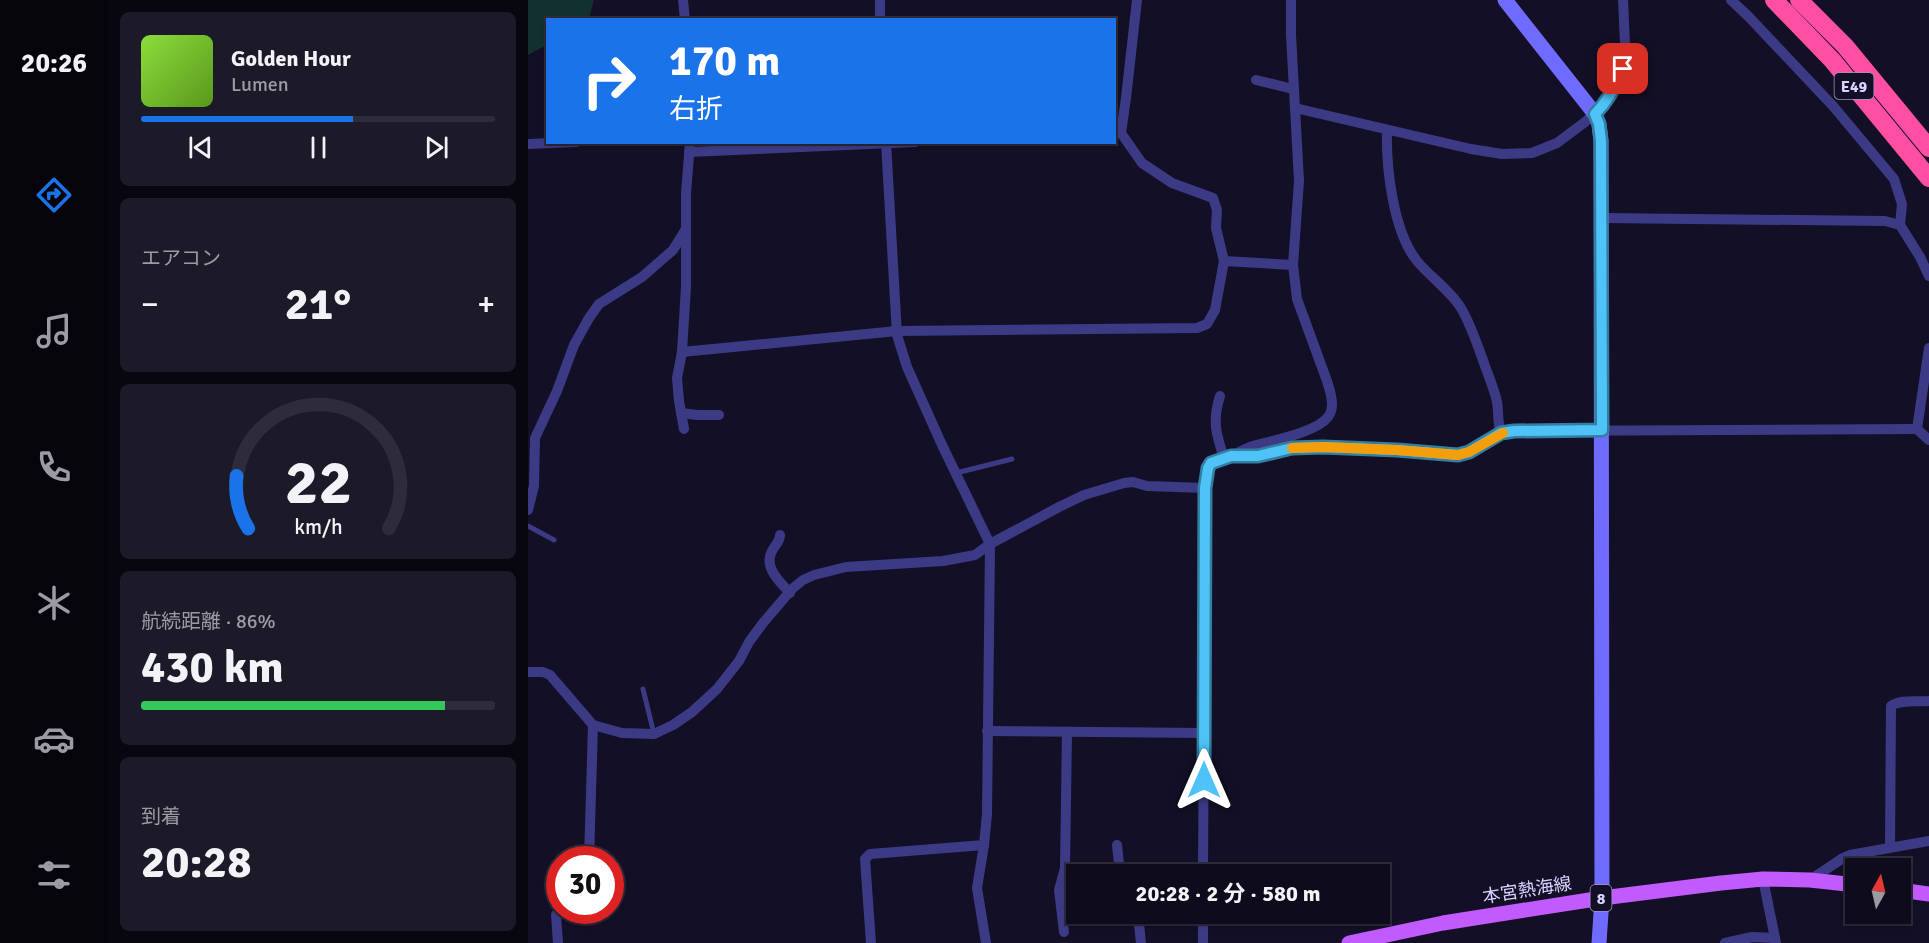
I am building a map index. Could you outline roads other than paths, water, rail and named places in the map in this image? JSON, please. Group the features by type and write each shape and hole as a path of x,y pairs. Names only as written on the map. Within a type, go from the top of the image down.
{"highway":[{"name":"E49","path":"1774,0 1832,60 1929,178"},
{"name":"E49","path":"1799,0 1845,46 1929,148"}],"main road":[{"name":"本宮熱海線","path":"1349,943 1443,923 1602,898 1763,879 1845,884"},
{"path":"1911,892 1929,894"}],"street":[{"path":"683,0 685,18"},
{"path":"880,0 880,18"},
{"path":"682,352 897,331 1197,328 1207,324 1215,310 1224,261 1216,228 1217,210 1213,198 1172,183 1142,163 1118,133 1126,98 1137,0"},
{"path":"1203,864 1205,488 1208,468 1211,463 1247,448 1302,433 1323,422 1330,414 1331,393 1297,299 1293,265 1299,181 1293,89 1292,0"},
{"path":"1505,0 1595,114 1601,141 1603,218 1602,898 1599,943"},
{"path":"1295,108 1482,151 1523,155 1540,151 1557,143 1595,114 1605,103 1618,81 1623,69 1626,45 1623,0"},
{"path":"1731,0 1833,106 1894,179 1902,204 1900,225 1929,276"},
{"path":"1256,80 1293,89"},
{"path":"1387,130 1386,157 1391,193 1407,244 1416,260 1460,306 1472,330 1494,390 1497,421 1501,433"},
{"path":"528,144 546,143"},
{"path":"684,429 677,378 682,352 686,287 690,147 837,144"},
{"path":"886,144 897,331 907,367 990,544 987,814 977,888 986,943"},
{"path":"1603,218 1885,221 1900,225"},
{"path":"528,510 534,486 535,438 557,391 574,345 589,318 599,304 642,277 673,250 686,229"},
{"path":"1224,261 1293,265"},
{"path":"1917,429 1929,348"},
{"path":"1220,396 1215,411 1215,432 1227,457"},
{"path":"681,413 719,415"},
{"path":"1227,457 1258,456 1292,448 1323,447 1407,450 1458,455 1469,452 1501,433 1514,431 1917,429 1929,440"},
{"path":"528,672 543,672 550,675 593,725 622,733 654,734 692,712 717,689 739,661 763,623 790,592 803,580 814,575 846,567 960,559 975,555 990,544 1084,495 1124,483 1205,488"},
{"path":"780,535 779,541 771,552 769,563 776,578 790,592"},
{"path":"1890,847 1891,706 1899,702 1929,701"},
{"path":"589,846 593,725"},
{"path":"987,731 1204,733"},
{"path":"1064,933 1059,890 1065,868 1066,732"},
{"path":"1810,880 1843,858 1858,853 1929,842"},
{"path":"871,943 865,859 870,854 984,846"},
{"path":"1117,846 1119,864"},
{"path":"1725,943 1752,937 1775,940 1763,879"},
{"path":"557,924 558,943"},
{"path":"1139,924 1141,943"},
{"path":"1203,924 1203,943"}],"lane":[{"path":"955,473 1012,459"},
{"path":"528,526 554,540"},
{"path":"643,689 654,734"}]}
